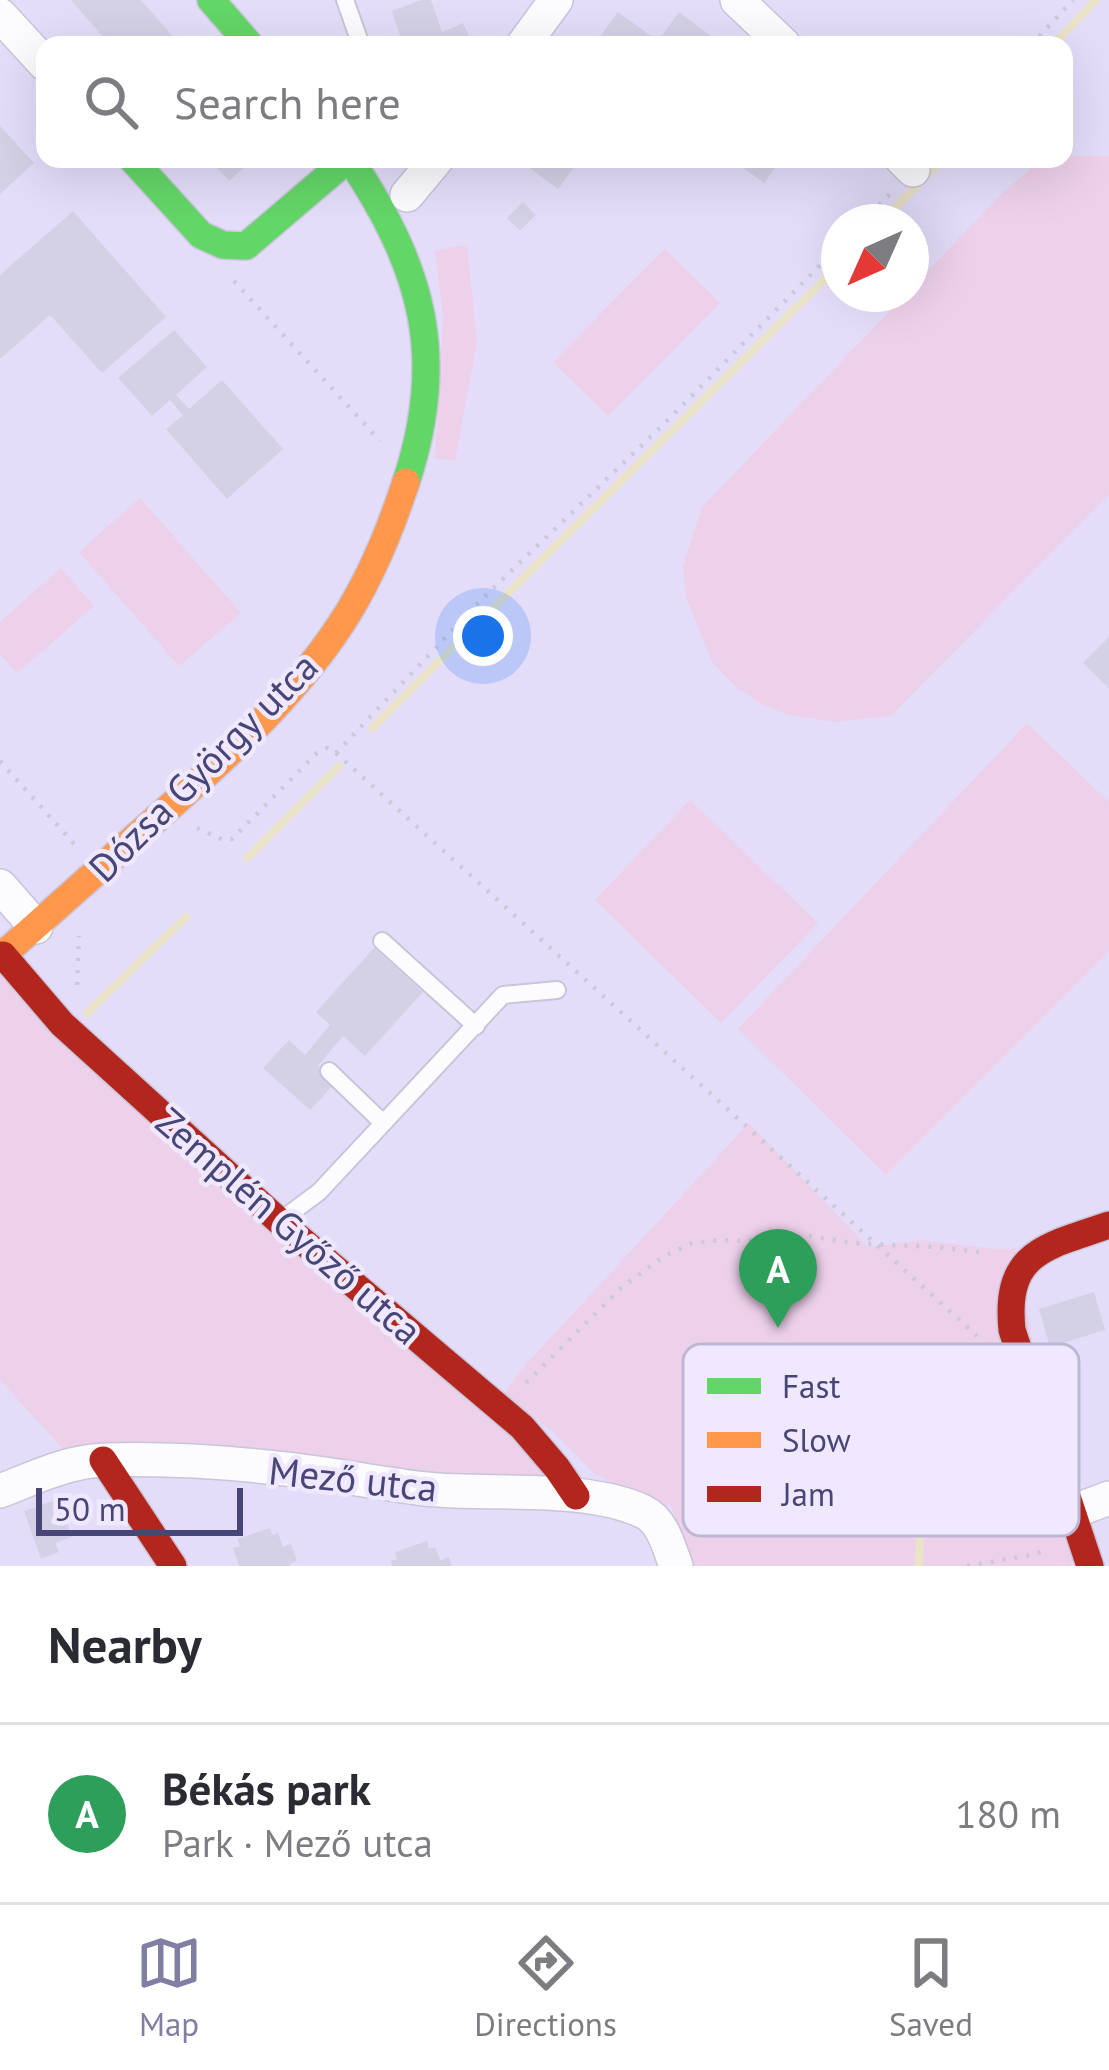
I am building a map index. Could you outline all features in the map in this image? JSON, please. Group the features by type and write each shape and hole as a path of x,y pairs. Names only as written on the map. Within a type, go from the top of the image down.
{"street":[{"path":"211,0 242,36"},
{"path":"530,36 556,0"},
{"path":"737,0 775,36"},
{"path":"0,15 36,54"},
{"path":"140,168 212,240 246,245 338,168"},
{"name":"Dózsa György utca","path":"2,956 248,734 340,626 374,566 410,465 428,367 394,202 358,168"},
{"path":"394,202 428,168"},
{"path":"0,886 36,927"},
{"name":"Zemplén Győző utca","path":"2,956 62,1024 279,1221 522,1427 576,1496"},
{"path":"1017,1344 1007,1306 1018,1270 1040,1251 1109,1225"},
{"path":"103,1460 173,1566"},
{"name":"Mező utca","path":"0,1491 74,1463 103,1460 320,1473 427,1489 576,1496 650,1514 666,1537 676,1566"},
{"path":"1081,1539 1109,1498"}],"lane":[{"path":"345,0 358,36"},
{"path":"382,941 476,1026"},
{"path":"279,1221 319,1192 503,995 557,989"},
{"path":"328,1071 383,1124"}],"path":[{"path":"1039,36 1073,0"},
{"path":"212,240 223,268 392,454"},
{"path":"336,753 480,601 821,264"},
{"path":"197,828 223,840 232,839 317,753 327,748 336,753 978,1337 1012,1330"},
{"path":"0,761 84,854"},
{"path":"503,1411 622,1287 690,1244 811,1236 979,1254 1021,1250 1026,1261"},
{"path":"967,1566 1031,1555 1081,1539"}],"shaded area":[{"path":"0,0 1109,0 1109,1566 0,1566"},
{"path":"1073,156 1109,156 1109,494 891,716 835,722 788,715 735,686 713,663 686,598 683,566 702,507 889,312 929,312 929,270 1032,168 1073,168"},
{"path":"467,245 477,342 455,461 435,458 443,318 435,250"},
{"path":"665,249 720,303 608,416 553,362"},
{"path":"140,498 241,613 179,666 79,552"},
{"path":"61,568 94,606 17,673 0,654 0,622"},
{"path":"1027,723 1109,802 1109,951 886,1175 738,1029"},
{"path":"690,800 818,923 721,1023 595,900"},
{"path":"0,959 575,1495 75,1462 0,1380"},
{"path":"749,1123 868,1247 920,1240 1016,1248 1033,1344 683,1344 683,1536 1067,1536 1072,1566 692,1566 671,1506 595,1474 552,1431 503,1395"}],"building":[{"path":"71,0 141,0 172,36 102,36"},
{"path":"431,0 442,32 463,23 469,35 400,36 392,11"},
{"path":"618,12 651,36 601,36"},
{"path":"679,12 711,36 662,36"},
{"path":"0,126 34,163 0,194"},
{"path":"217,168 244,168 229,181"},
{"path":"530,168 573,168 558,189"},
{"path":"743,168 775,168 764,183"},
{"path":"523,202 536,215 520,231 507,218"},
{"path":"73,211 166,317 102,373 50,315 0,359 0,275"},
{"path":"174,330 207,367 176,395 189,409 222,380 283,449 227,499 166,429 183,415 170,400 152,416 118,378"},
{"path":"1109,637 1109,688 1083,663"},
{"path":"374,948 423,992 365,1056 343,1036 318,1066 335,1083 310,1110 263,1068 289,1040 305,1055 330,1025 316,1012"},
{"path":"1094,1292 1105,1330 1049,1344 1039,1309"},
{"path":"59,1499 72,1537 55,1543 59,1552 41,1559 24,1511"},
{"path":"270,1528 272,1535 278,1533 283,1547 291,1544 297,1561 290,1566 239,1566 233,1548 240,1546 237,1539"},
{"path":"427,1541 440,1560 449,1557 452,1566 392,1566 395,1552"}],"waterway":[{"path":"1062,36 1096,0"},
{"path":"899,204 934,168"},
{"path":"372,728 821,283"},
{"path":"247,858 339,766"},
{"path":"87,1013 186,917"},
{"path":"919,1566 920,1536"}],"traffic: fast":[{"path":"211,0 242,36"},
{"path":"140,168 201,235 223,245 246,246 337,168"},
{"path":"356,168 395,237 421,314 425,394 406,482"}],"traffic: slow":[{"path":"0,957 216,765 296,684 361,590 406,482"}],"traffic: jam":[{"path":"3,955 62,1024 279,1221 522,1427 576,1496"},
{"path":"1017,1344 1011,1304 1023,1268 1049,1247 1109,1225"},
{"path":"103,1460 173,1566"},
{"path":"1079,1533 1090,1566"}],"place":[{"name":"Békás park","path":"778,1328"}]}
